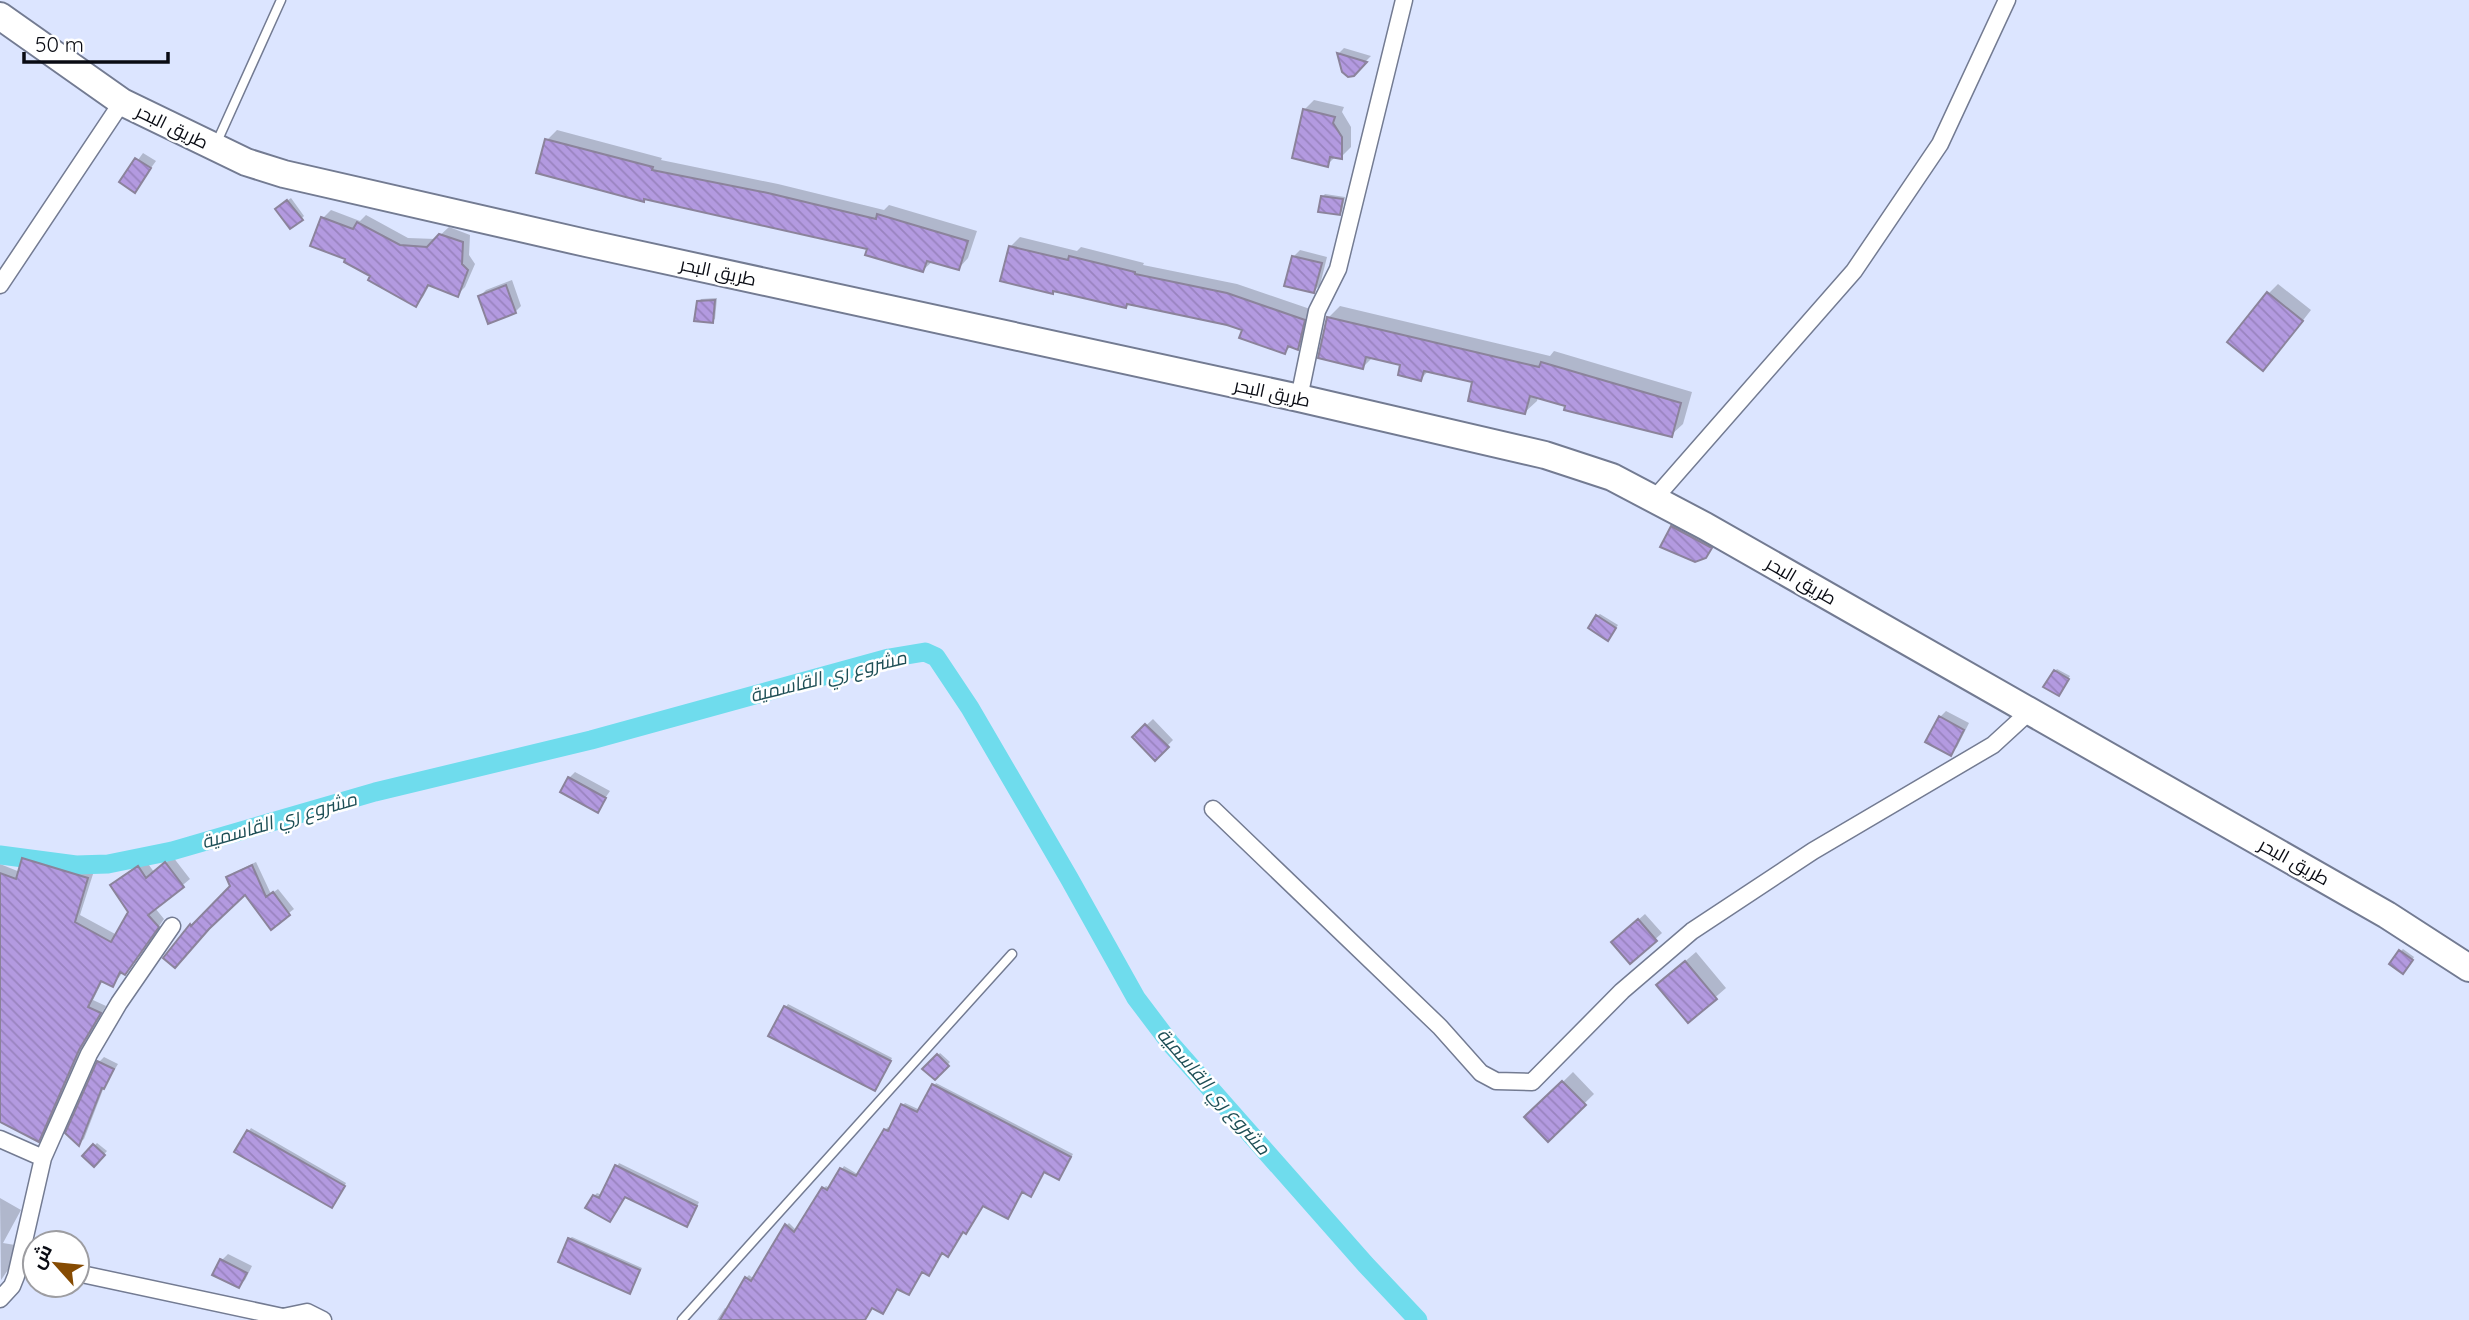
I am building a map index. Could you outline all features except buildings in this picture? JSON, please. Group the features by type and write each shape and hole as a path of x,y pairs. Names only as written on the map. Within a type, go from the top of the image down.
{"highway":[{"name":"طريق البحر","path":"0,16 122,102 246,162 323,183 639,255 1299,398 1545,455 1612,477 1655,498 2387,915 2469,968"}],"street":[{"path":"1299,398 1317,311 1338,269 1404,0"},
{"path":"1655,498 1854,271 1940,144 2007,0"},
{"path":"0,285 122,102"},
{"path":"1213,809 1440,1027 1482,1073 1496,1081 1532,1082 1622,991 1692,931 1813,851 1993,745 2029,712"},
{"path":"32,1229 43,1158 89,1054 119,1003 172,926"},
{"path":"0,1139 43,1158"},
{"path":"0,1299 21,1272"},
{"path":"91,1276 283,1317 305,1316 323,1320"}],"lane":[{"path":"214,148 281,0"},
{"path":"682,1320 1012,954"}],"waterway":[{"name":"مشروع ري القاسمية","path":"0,855 76,865 108,864 172,851 375,792 591,740 889,658 925,652 936,657 970,708 1136,998 1170,1043 1418,1320"}]}
